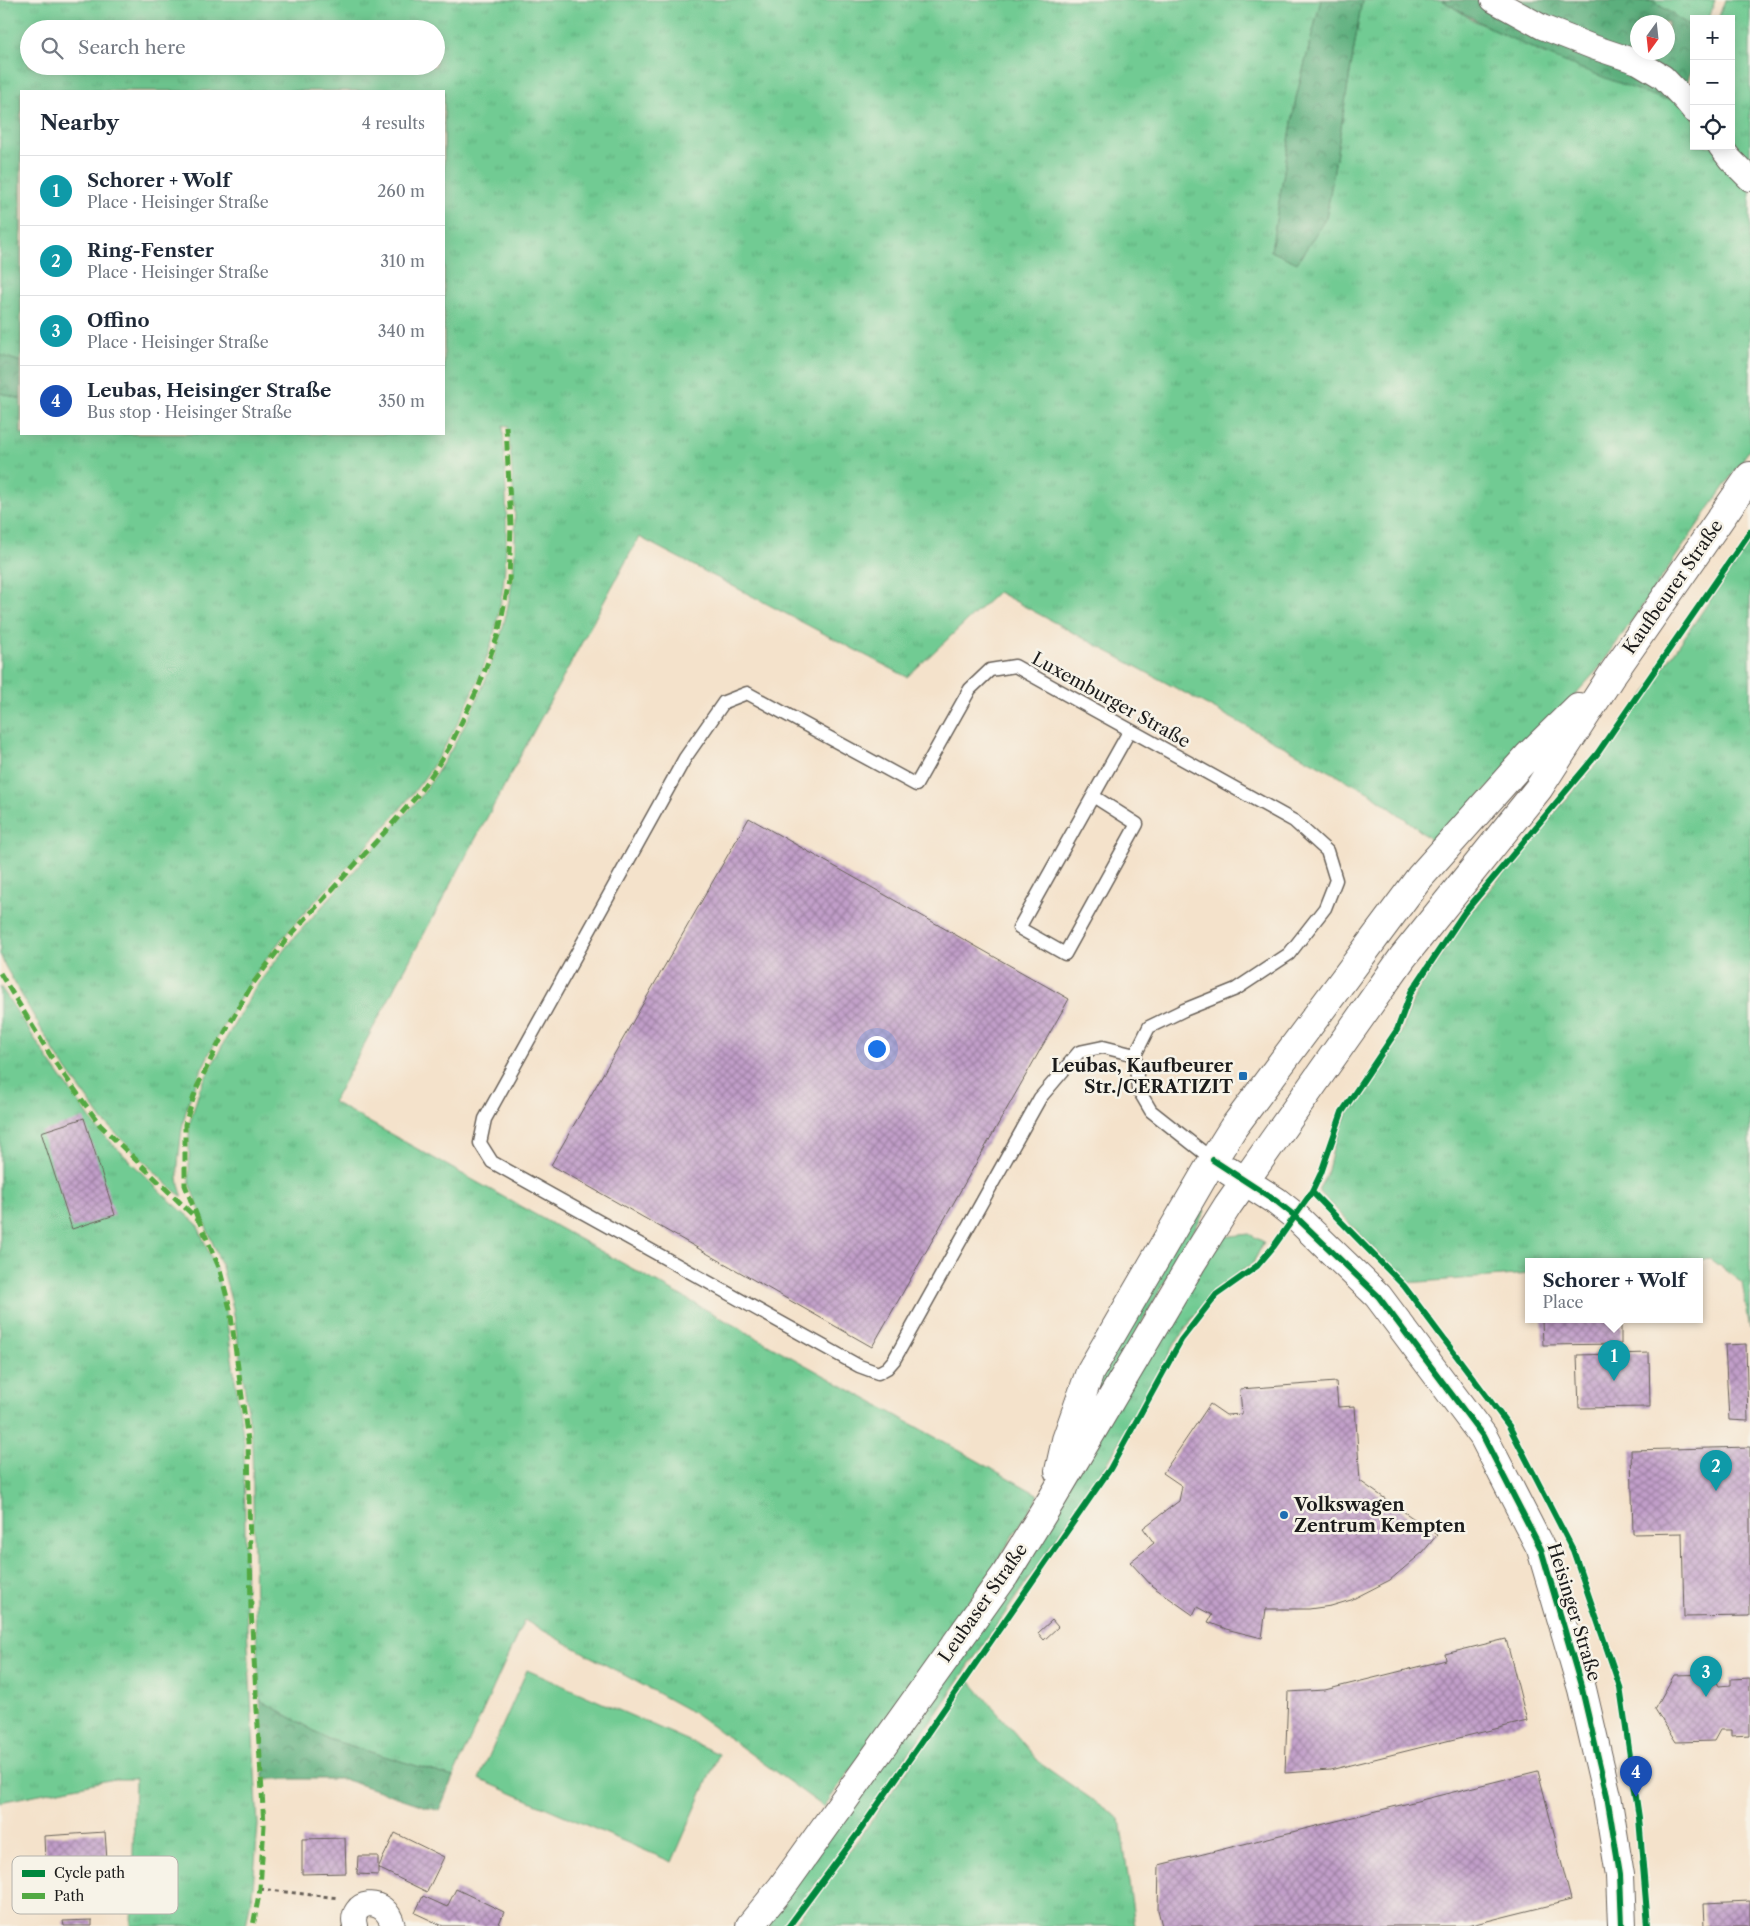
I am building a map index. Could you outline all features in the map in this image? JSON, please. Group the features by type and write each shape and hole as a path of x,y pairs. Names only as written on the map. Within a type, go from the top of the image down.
{"main road":[{"name":"Kaufbeurer Straße","path":"1613,673 1750,476"},
{"path":"1052,1499 1066,1440 1090,1372 1212,1160 1420,877 1528,756 1613,673"},
{"name":"Leubaser Straße","path":"750,1926 782,1887 1004,1575 1052,1499 1191,1264 1245,1182 1403,957 1538,788 1613,673"},
{"name":"Heisinger Straße","path":"1212,1160 1276,1201 1295,1216 1378,1296 1483,1436 1541,1549 1582,1690 1597,1746 1607,1796 1620,1875 1622,1926"}],"street":[{"path":"1493,0 1542,27 1638,62 1663,78 1690,106"},
{"path":"1723,150 1750,178"},
{"path":"359,1916 372,1903 381,1906 387,1912 393,1926"}],"lane":[{"name":"Luxemburger Straße","path":"1015,666 1130,730 1294,821 1327,851 1336,880 1325,908 1289,954 1236,989 1184,1010 1149,1027 1135,1055 1103,1047 1079,1052 1040,1098 894,1360 887,1368 878,1373 858,1366 492,1162 480,1143 485,1119 685,758 724,702 747,693 916,785 970,689 990,670 1015,666"},
{"path":"1093,796 1136,824 1065,954 1019,928 1093,796 1130,730"},
{"path":"1135,1055 1138,1089 1151,1111 1212,1160"}],"path":[{"path":"260,1889 353,1900 359,1916"}],"green space":[{"path":"0,0 1321,0 1296,98 1271,251 1326,218 1362,0 1442,0 1471,19 1544,54 1681,99 1690,111 1690,150 1719,150 1750,184 1750,449 1600,667 1524,751 1434,843 1370,793 998,592 907,677 639,537 333,1102 1039,1495 993,1568 824,1807 697,1715 524,1620 453,1777 328,1739 260,1700 255,1611 252,1440 233,1308 222,1267 189,1183 189,1125 200,1088 255,988 290,942 418,800 451,750 478,696 499,640 512,582 515,524 508,426 503,425 506,558 502,590 497,623 488,655 475,687 447,742 422,781 398,812 281,940 251,981 225,1024 209,1054 190,1098 181,1132 178,1171 183,1197 173,1190 103,1121 56,1055 0,954 0,393 20,399 20,435 445,435 445,90 20,90 20,362 0,355"},
{"path":"1321,0 1362,0 1326,218 1297,263 1271,251 1296,98"},
{"path":"1442,0 1653,1 1674,15 1630,15 1630,60 1675,60 1675,16 1690,26 1690,74 1681,99 1662,99 1549,56 1494,30"},
{"path":"1640,0 1715,0 1710,15 1690,15 1690,26 1653,1"},
{"path":"1725,0 1750,0 1750,173 1734,150 1735,15 1719,15"},
{"path":"0,355 20,362 20,399 0,393"},
{"path":"1750,542 1750,1329 1742,1283 1710,1259 1703,1260 1703,1258 1525,1258 1525,1274 1406,1283 1318,1190 1327,1174 1334,1145 1347,1113 1401,1033 1415,995 1468,915 1602,757"},
{"path":"0,986 48,1059 98,1129 166,1197 197,1224 216,1269 225,1309 244,1442 246,1609 258,1825 253,1888 246,1926 131,1926 131,1914 178,1914 178,1856 133,1856 135,1779 114,1779 0,1802"},
{"path":"1195,1204 1205,1211 1082,1428 1093,1375"},
{"path":"1249,1234 1264,1242 1253,1263 1212,1292 1178,1339 1106,1466 857,1829 785,1926 764,1926 1223,1237"},
{"path":"527,1670 719,1754 672,1862 479,1779"},
{"path":"970,1681 1041,1764 1120,1819 1135,1926 793,1926 862,1834"},
{"path":"260,1700 328,1739 453,1777 439,1811 343,1779 264,1779"}],"building":[{"path":"749,818 1069,999 872,1347 551,1165"},
{"path":"84,1118 115,1215 72,1229 41,1132"},
{"path":"1542,1323 1621,1323 1621,1344 1543,1345"},
{"path":"1746,1344 1748,1421 1729,1420 1725,1345"},
{"path":"1649,1353 1650,1407 1579,1408 1577,1355"},
{"name":"Volkswagen Zentrum Kempten","path":"1336,1382 1338,1407 1355,1406 1360,1481 1437,1535 1423,1552 1390,1580 1351,1600 1331,1606 1309,1609 1266,1609 1262,1638 1226,1629 1208,1622 1212,1615 1197,1607 1193,1615 1152,1586 1130,1562 1154,1543 1143,1528 1179,1501 1182,1486 1163,1473 1210,1404 1226,1415 1242,1414 1240,1389"},
{"path":"1750,1447 1750,1616 1684,1617 1682,1533 1633,1534 1631,1450"},
{"path":"1052,1620 1058,1627 1044,1640 1038,1633"},
{"path":"1506,1639 1527,1721 1330,1770 1285,1773 1288,1692 1325,1690 1446,1660 1445,1654"},
{"path":"1712,1674 1719,1686 1731,1685 1731,1679 1750,1678 1750,1735 1732,1736 1732,1730 1720,1730 1714,1741 1676,1742 1655,1709 1674,1675"},
{"path":"1538,1771 1571,1900 1467,1926 1162,1926 1158,1910 1159,1865"},
{"path":"105,1832 107,1856 45,1856 44,1836"},
{"path":"395,1833 444,1857 427,1892 378,1868"},
{"path":"345,1838 346,1873 302,1874 302,1839"},
{"path":"358,1856 378,1856 378,1875 357,1874"},
{"path":"456,1889 504,1912 498,1926 443,1926 415,1913 423,1896 447,1907"},
{"path":"1750,1901 1750,1926 1705,1926 1704,1903"},
{"path":"92,1920 92,1926 64,1926 63,1921"}],"marked path":[{"path":"198,1219 185,1185 185,1124 197,1087 220,1041 251,986 286,940 416,797 450,746 479,686 498,635 509,581 511,526 506,426"},
{"path":"0,973 52,1058 100,1125 199,1221 219,1267 230,1309 248,1441 251,1610 264,1825 260,1889 253,1926"}],"cycle path":[{"path":"789,1926 859,1832 1110,1469 1181,1340 1216,1295 1257,1266 1274,1246 1312,1192 1321,1173 1342,1112 1397,1030 1411,992 1464,913 1597,754 1750,532"},
{"path":"1213,1160 1276,1201 1295,1216 1378,1296 1483,1436 1541,1549 1582,1689 1607,1796 1620,1875 1622,1926"},
{"path":"1312,1192 1404,1286 1509,1426 1573,1550 1620,1687 1639,1818 1648,1926"}],"place":[{"name":"Leubas, Kaufbeurer Str./CERATIZIT","path":"1243,1076"},
{"name":"Schorer + Wolf","path":"1614,1381"},
{"name":"Ring-Fenster","path":"1716,1491"},
{"name":"Volkswagen Zentrum Kempten","path":"1284,1515"},
{"name":"Offino","path":"1706,1697"},
{"name":"Leubas, Heisinger Straße","path":"1636,1797"}]}
